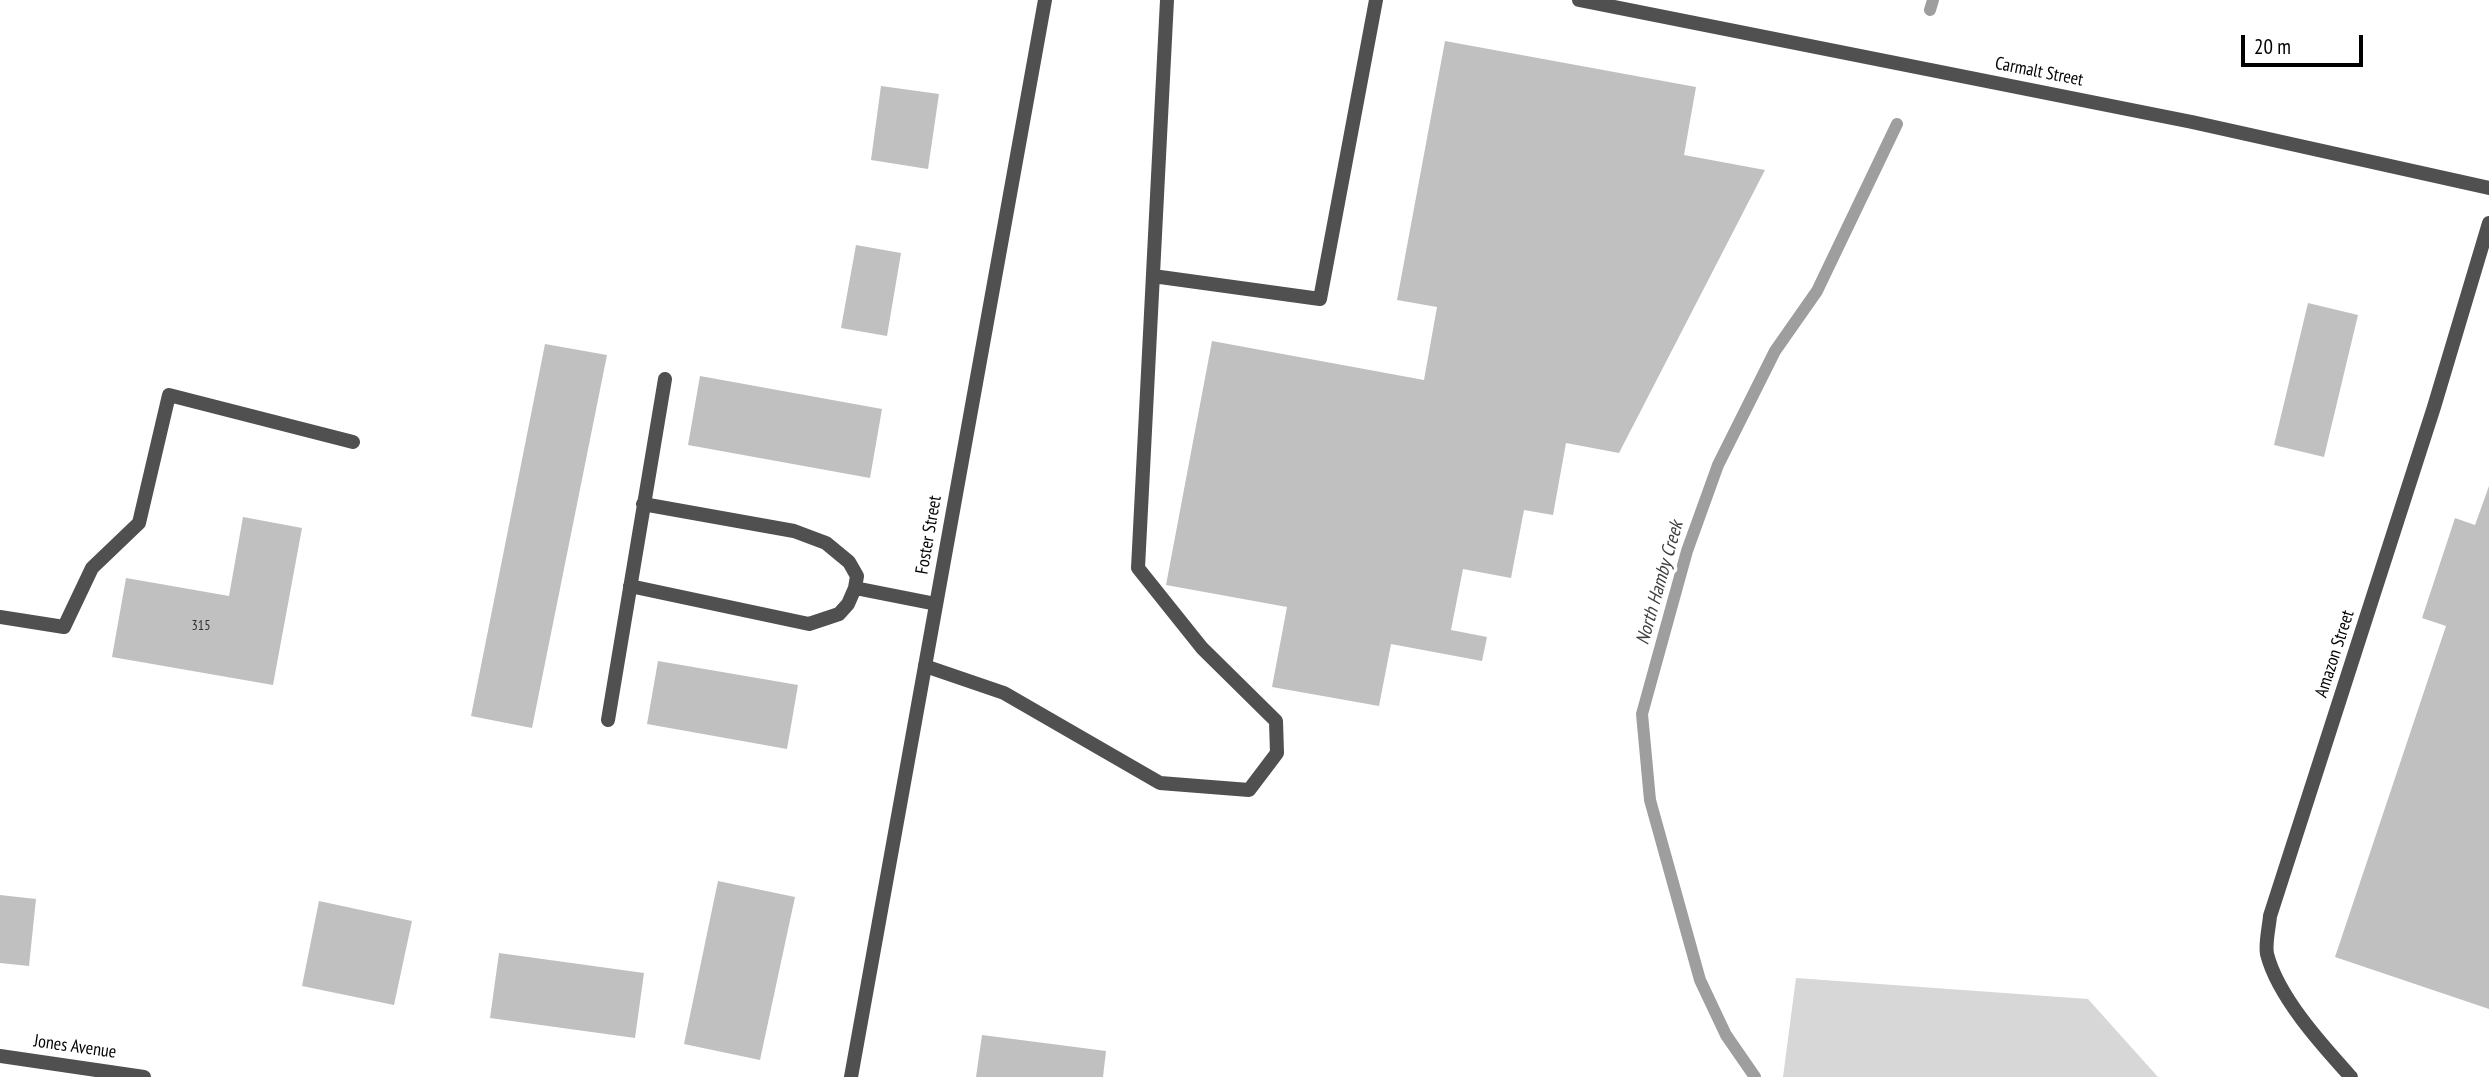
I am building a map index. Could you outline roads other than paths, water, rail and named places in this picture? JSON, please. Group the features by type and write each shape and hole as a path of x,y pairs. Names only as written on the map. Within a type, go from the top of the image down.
{"street":[{"name":"Foster Street","path":"851,1077 1045,0"},
{"path":"925,666 1004,693 1160,783 1249,790 1277,753 1276,721 1202,648 1138,568 1167,0"},
{"path":"1153,276 1321,299 1376,0"},
{"name":"Carmalt Street","path":"1579,0 2192,122 2489,188"},
{"name":"Amazon Street","path":"2351,1077 2331,1055 2276,980 2266,952 2270,916 2434,407 2489,223"},
{"path":"608,720 665,379"},
{"path":"0,617 64,627 92,568 139,523 169,395 353,442"},
{"path":"629,586 809,624 839,614 848,604 855,588 857,576 849,562 826,543 794,531 643,504"},
{"path":"855,588 936,604"},
{"name":"Jones Avenue","path":"0,1056 144,1077"}],"waterway":[{"name":"North Hamby Creek","path":"1930,10 1933,0"},
{"name":"North Hamby Creek","path":"1755,1077 1726,1035 1700,980 1650,800 1642,714 1687,551 1718,465 1775,351 1817,291 1897,124"}]}
